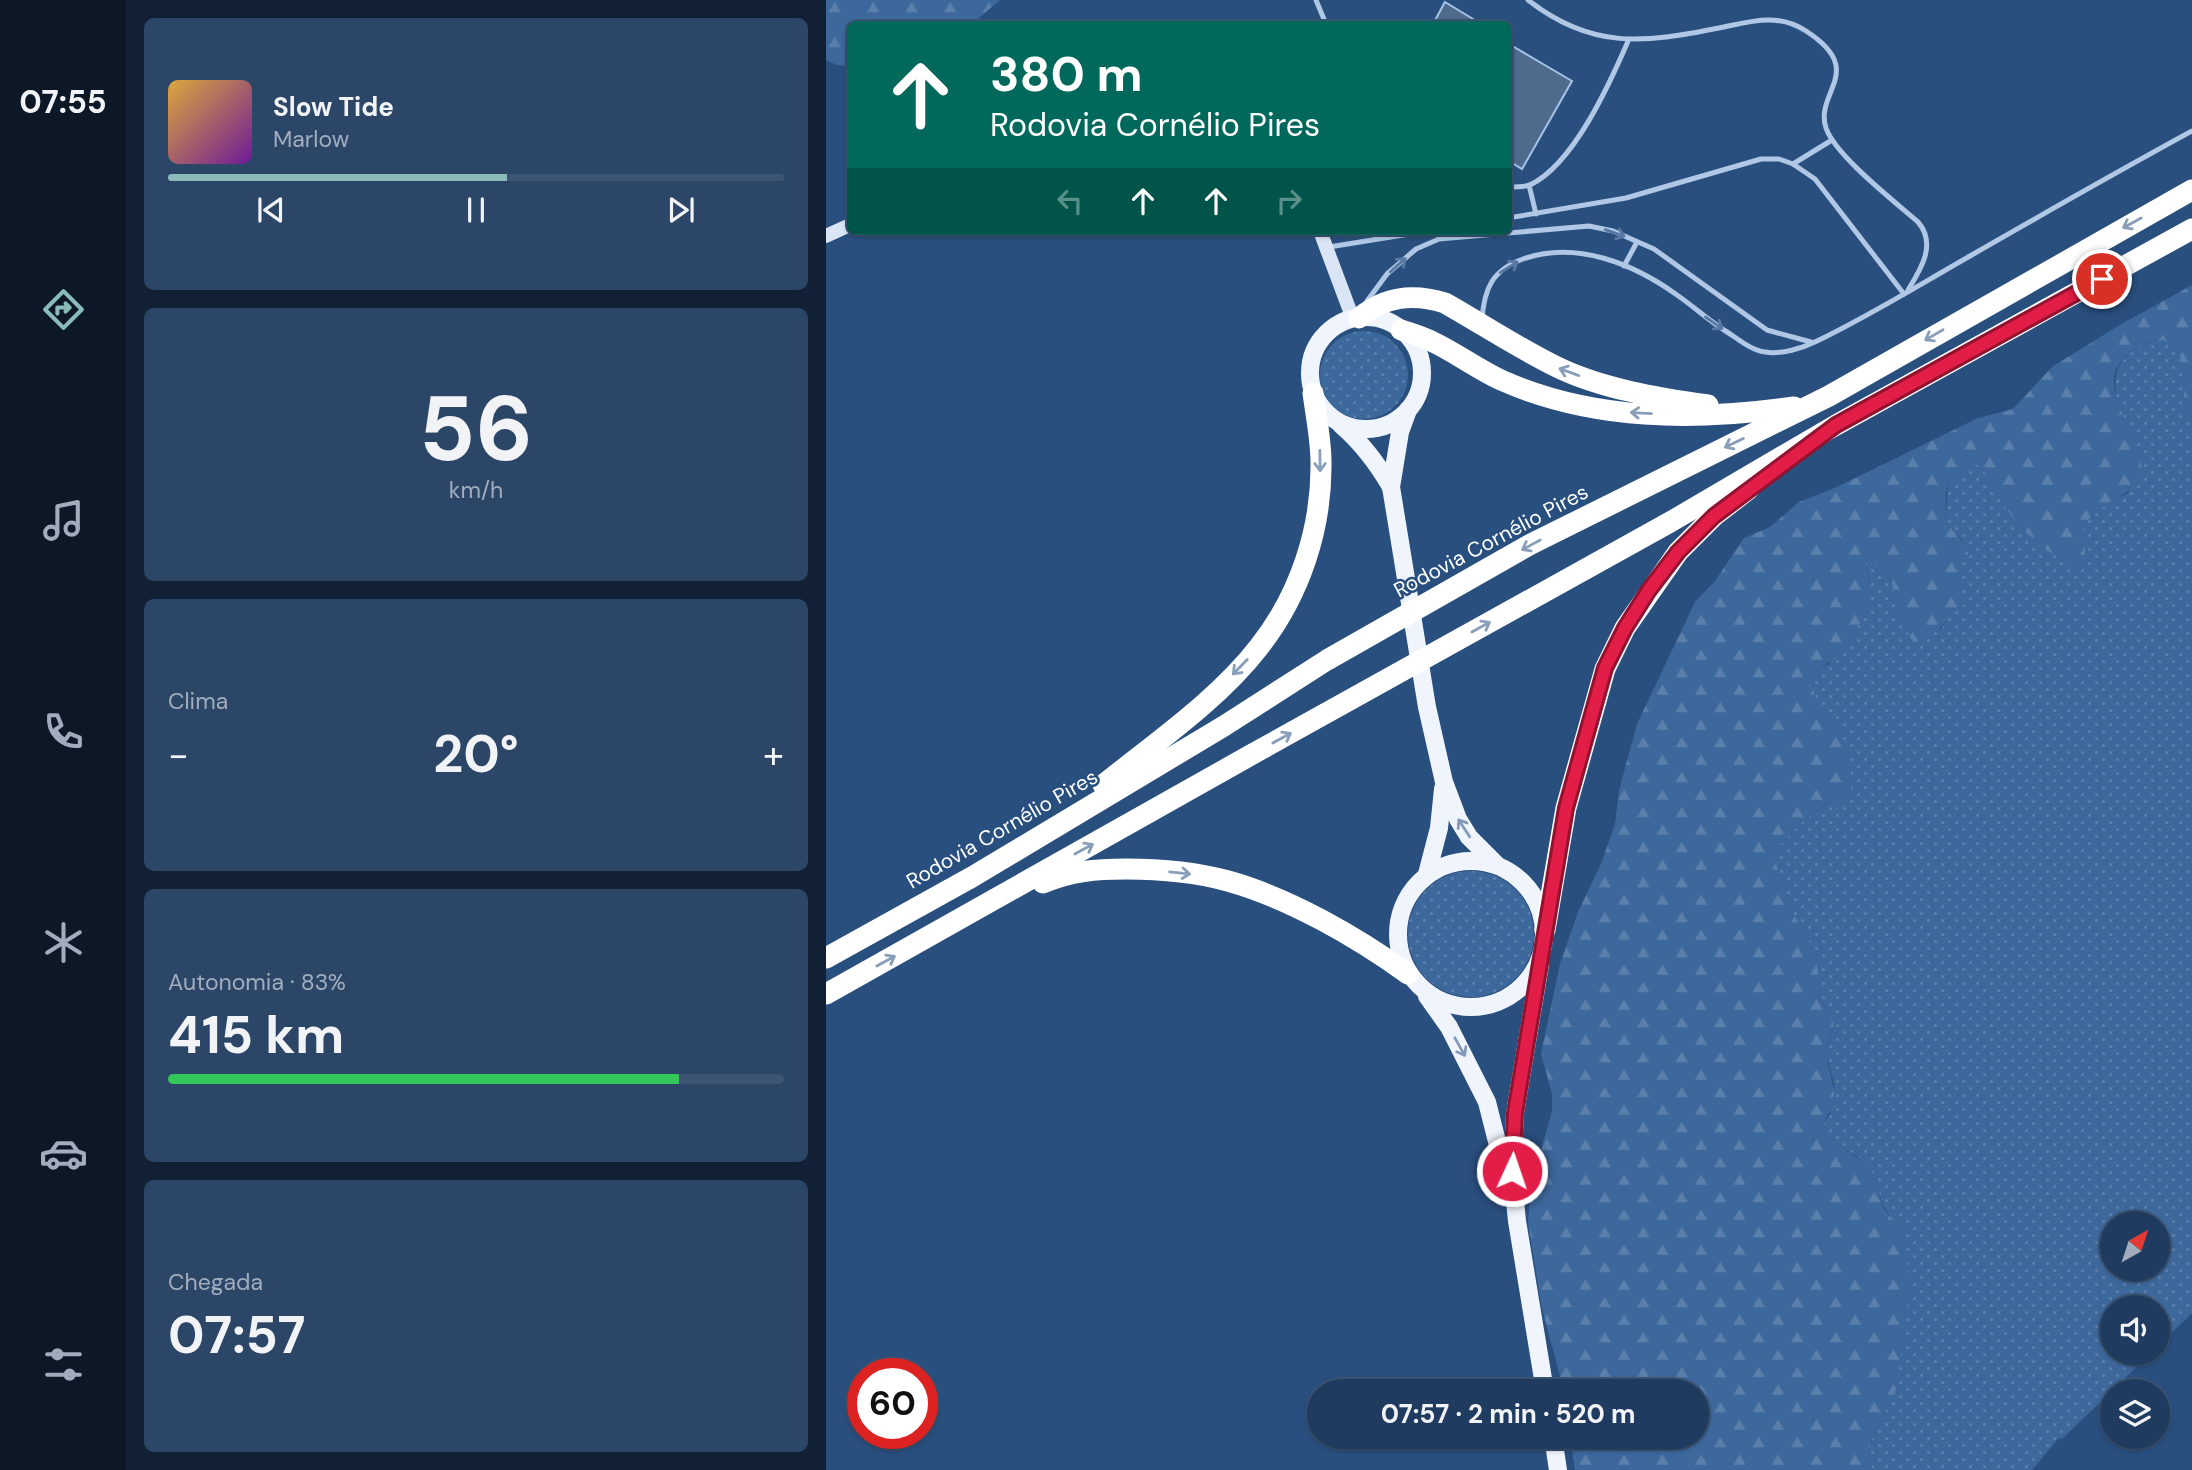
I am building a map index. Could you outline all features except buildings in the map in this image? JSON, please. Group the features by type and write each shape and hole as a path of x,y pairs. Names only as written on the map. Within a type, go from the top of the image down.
{"highway":[{"name":"Rodovia Cornélio Pires","path":"826,958 972,877 1224,726 1327,660 1531,544 1829,396 2192,190"},
{"path":"826,995 1672,522 1836,425 2192,229"},
{"path":"1356,318 1373,306 1398,298 1419,297 1445,303 1559,368 1592,380 1665,398 1755,412"},
{"path":"1401,330 1431,341 1499,379 1547,398 1608,412 1692,416 1755,412 1794,407 1829,396"},
{"path":"1040,836 1213,695 1259,647 1292,596 1309,554 1317,509 1321,462 1313,393"},
{"path":"1544,941 1566,808 1597,691 1625,628 1678,552 1714,516 1836,425"},
{"path":"973,912 1060,875 1093,870 1136,869 1186,873 1228,881 1351,934 1408,974"}],"main road":[{"path":"1391,487 1359,440 1319,405 1313,393 1310,374 1312,355 1322,338 1337,325 1356,318 1371,317 1387,321 1401,330 1413,343 1420,360 1422,378 1418,395 1408,410 1400,432 1391,487 1427,707 1444,782 1463,828 1497,865 1515,876 1530,891 1540,909 1544,941 1515,1113 1512,1171 1517,1221 1543,1379"},
{"path":"1339,422 1357,429 1376,429 1393,422 1408,410"},
{"path":"1427,874 1439,828 1444,782"},
{"path":"1497,865 1473,860 1449,863 1427,874 1412,889 1401,909 1396,931 1399,953 1408,974 1449,1027 1487,1102 1517,1221"},
{"path":"1423,990 1445,1003 1469,1008 1494,1004 1516,993 1533,974 1544,941"},
{"path":"1555,1449 1558,1470"}],"street":[{"path":"826,236 847,226"},
{"path":"1322,235 1356,318"}],"lane":[{"path":"1317,0 1325,21"},
{"path":"1528,0 1571,28 1600,36 1629,39 1667,37 1754,19 1770,19 1804,29 1826,46 1837,71 1824,120 1832,140 1923,228 1927,243 1926,255 1905,293"},
{"path":"1512,187 1529,186 1558,163 1584,128 1609,85 1629,39"},
{"path":"1482,324 1483,300 1490,282 1504,269 1521,260 1563,252 1604,258 1639,271 1753,348 1779,353 1814,342 2192,131"},
{"path":"1793,164 1832,140"},
{"path":"1512,217 1626,198 1761,159 1779,159 1793,164 1815,179 1830,195 1882,268 1905,293"},
{"path":"1529,186 1536,214"},
{"path":"1512,233 1589,226 1613,231 1654,249 1767,330 1814,342"},
{"path":"1326,247 1402,235"},
{"path":"1438,235 1439,239"},
{"path":"1356,318 1387,274 1416,249 1439,239 1485,235"},
{"path":"1624,266 1637,242"}],"green space":[{"path":"826,0 1000,0 976,21 847,21 847,66 826,60"},
{"path":"2192,285 2192,419 2184,410 2181,360 2170,343 2161,340 2147,343 2131,352 2121,362 2114,378 2115,391 2141,458 2141,468 2137,479 2124,494 2091,516 2085,524 2082,535 2085,557 2081,570 2048,551 2021,527 1980,467 1974,463 1956,475 1946,492 1945,521 1964,543 1968,554 1956,572 1964,604 1929,637 1913,642 1896,613 1892,583 1873,562 1865,561 1870,583 1868,605 1854,633 1833,659 1817,670 1814,681 1817,701 1836,723 1843,737 1850,768 1849,797 1842,808 1836,809 1831,801 1806,818 1778,847 1775,861 1793,913 1817,955 1819,998 1834,1024 1827,1052 1834,1100 1820,1129 1866,1165 1877,1181 1881,1203 1892,1218 1904,1226 1910,1293 1895,1393 1870,1443 1872,1470 1575,1470 1572,1449 1709,1449 1709,1379 1561,1379 1542,1309 1528,1223 1531,1184 1552,1112 1552,1094 1541,1054 1560,964 1578,912 1601,864 1615,824 1619,790 1637,724 1695,602 1715,581 1744,538 1770,527 1799,502 1837,487 1978,418 2013,409 2052,367"},
{"path":"1364,331 1381,335 1395,344 1404,358 1408,375 1404,392 1395,406 1381,415 1364,419 1347,415 1333,406 1324,392 1320,375 1324,358 1333,344 1347,335"},
{"path":"2166,339 2179,353 2184,371 2184,410 2192,419 2192,1313 2170,1334 2170,1295 2100,1295 2100,1365 2139,1365 2124,1379 2100,1379 2100,1402 2063,1438 2058,1439 2032,1470 1872,1470 1870,1443 1895,1393 1892,1220 1881,1201 1877,1181 1858,1157 1829,1139 1820,1129 1830,1114 1834,1084 1826,1053 1834,1024 1819,998 1817,955 1793,913 1774,861 1778,847 1806,818 1832,801 1836,723 1816,700 1814,680 1817,670 1829,664 1870,583 1865,561 1873,562 1892,583 1896,613 1941,629 1952,612 1964,604 1956,572 1964,542 1945,521 1948,485 1954,475 1974,462 1984,469 2003,505 2086,555 2081,535 2083,526 2100,508 2128,493 2140,456 2122,417 2115,388 2116,375 2121,363 2131,352 2152,341"},
{"path":"1471,871 1495,876 1515,890 1529,910 1534,934 1529,958 1515,978 1495,992 1471,997 1447,992 1427,978 1413,958 1408,934 1413,910 1427,890 1447,876"}],"shaded area":[{"path":"1445,2 1473,19 1472,21 1435,21"},
{"path":"1512,46 1572,81 1522,169 1512,163"}],"route":[{"path":"1512,1171 1515,1113 1566,808 1605,668 1625,628 1649,590 1678,552 1714,516 1836,425 2102,279"}]}
